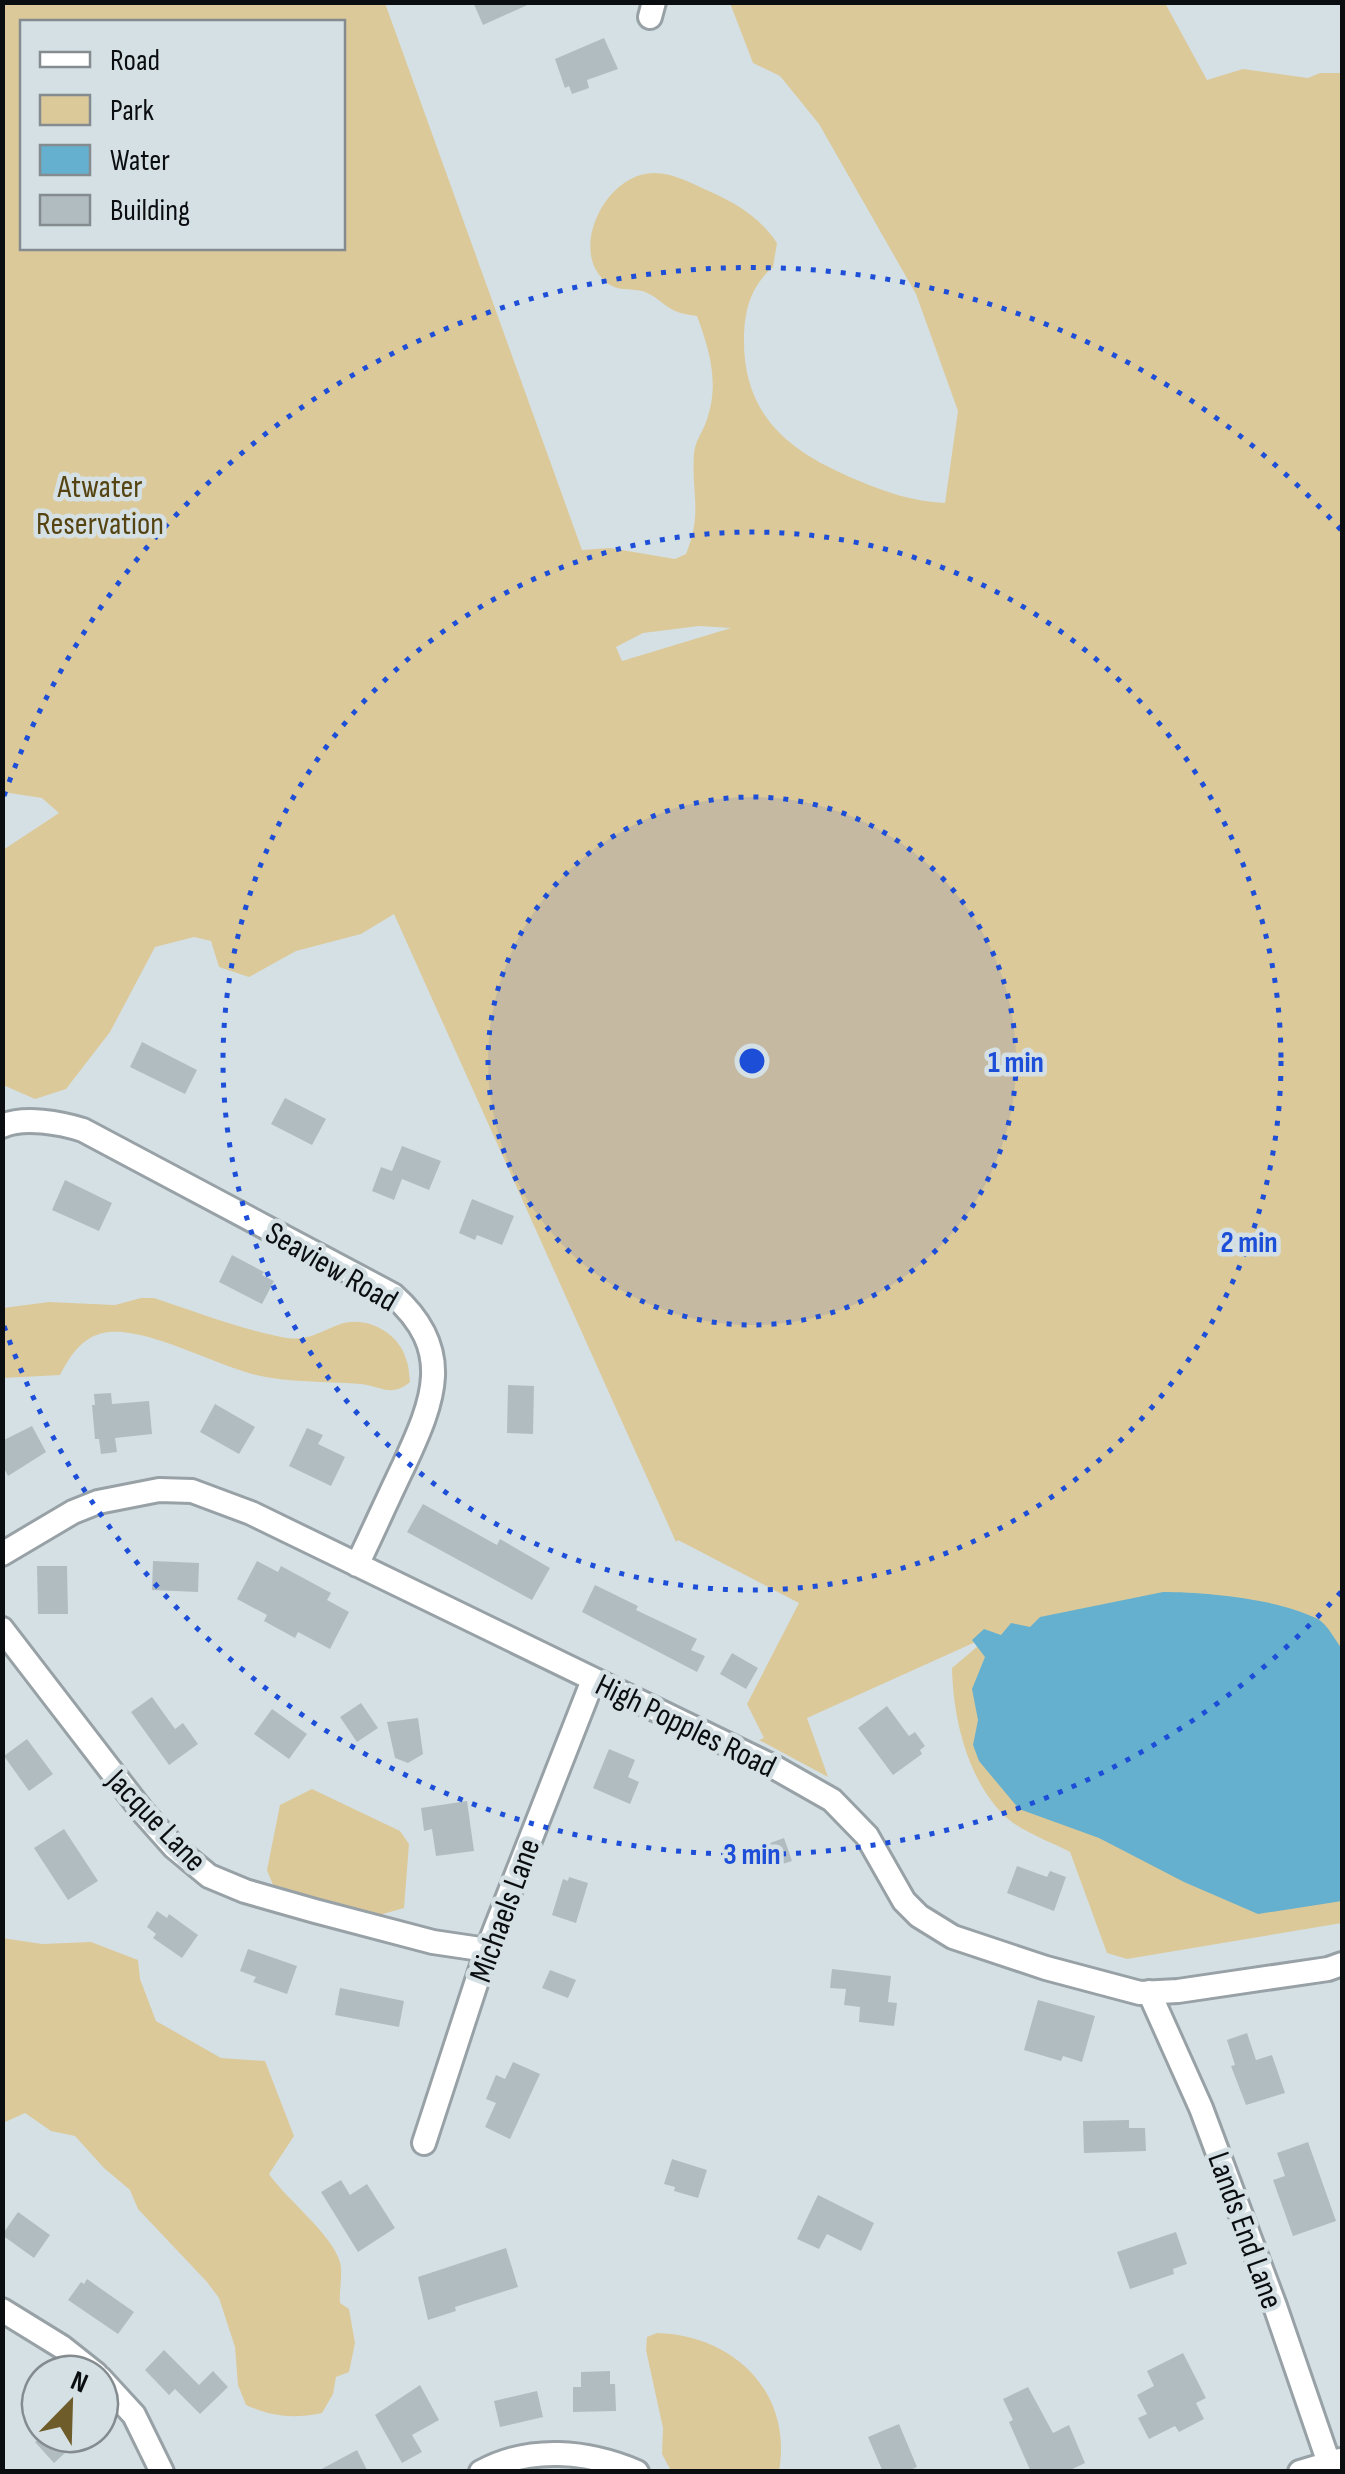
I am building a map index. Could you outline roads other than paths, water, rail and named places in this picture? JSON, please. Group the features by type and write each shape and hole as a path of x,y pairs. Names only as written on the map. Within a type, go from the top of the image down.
{"street":[{"name":"Seaview Road","path":"2,1126 9,1122 38,1123 82,1130 393,1295 407,1308 430,1344 434,1386 426,1416 357,1565"},
{"name":"High Popples Road","path":"2,1554 98,1502 159,1490 192,1490 251,1513 774,1767 832,1800 867,1836 904,1901 919,1916 953,1936 1046,1968 1149,1992 1219,1986 1342,1964"},
{"name":"Jacque Lane","path":"2,1630 142,1811 209,1876 314,1911 433,1942 488,1950"},
{"name":"Michaels Lane","path":"424,2142 488,1950 592,1680"},
{"name":"Lands End Lane","path":"1149,1992 1202,2108 1334,2465"},
{"path":"2,2310 71,2354"},
{"path":"120,2400 134,2415 162,2472"},
{"path":"481,2472 526,2456 564,2454 598,2456 637,2472"},
{"path":"1300,2472 1334,2465"}],"water":[{"path":"1163,1592 1242,1598 1302,1612 1322,1622 1342,1649 1342,1901 1258,1914 1184,1882 1099,1838 1019,1809 979,1761 973,1745 978,1720 972,1689 985,1657 972,1640 984,1629 1001,1635 1011,1623 1030,1627 1040,1617"}],"park label":[{"name":"Atwater Reservation","path":"100,504"}]}
